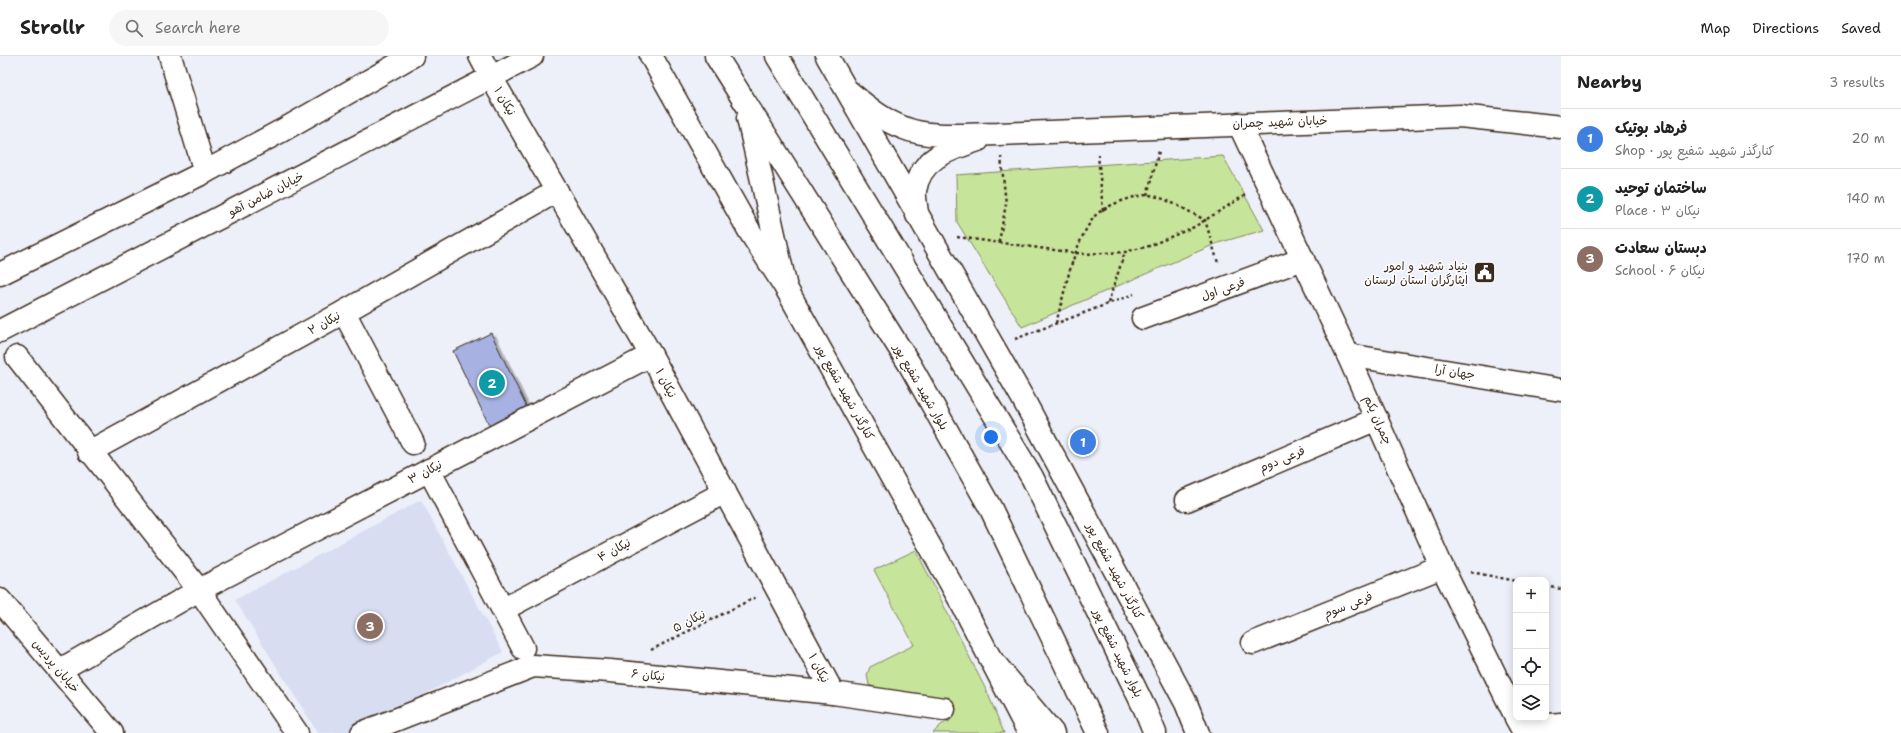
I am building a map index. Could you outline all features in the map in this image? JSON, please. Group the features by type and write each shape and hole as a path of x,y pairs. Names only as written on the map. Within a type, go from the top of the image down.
{"street":[{"path":"170,56 205,172"},
{"path":"0,274 205,172 283,130 412,56"},
{"name":"نیکان ۱","path":"480,56 651,355 833,693"},
{"name":"خیابان ضامن آهو","path":"0,331 532,56"},
{"name":"کنارگذر شهید شفیع پور","path":"651,56 750,232 786,288 960,600 1029,733"},
{"name":"بلوار شهید شفیع پور","path":"716,56 910,365 991,510 1098,733"},
{"name":"بلوار شهید شفیع پور","path":"777,56 1032,477 1145,709 1155,733"},
{"name":"کنارگذر شهید شفیع پور","path":"826,56 1022,397 1186,703 1198,733"},
{"path":"844,87 874,113 904,129 931,134 998,134"},
{"path":"744,101 786,288"},
{"name":"خیابان شهید چمران","path":"998,134 1166,126 1460,116 1561,127"},
{"name":"چمران یکم","path":"1239,124 1348,355 1442,567 1513,711"},
{"path":"923,224 914,191 920,175 929,162 944,151 998,134"},
{"name":"نیکان ۲","path":"89,452 344,312 557,191"},
{"name":"فرعی اول","path":"1143,318 1303,259"},
{"path":"344,312 413,443"},
{"name":"نیکان ۳","path":"60,670 198,590 651,355"},
{"name":"جهان آرا","path":"1348,355 1561,390"},
{"path":"17,357 89,452 198,590 297,733"},
{"name":"فرعی دوم","path":"1187,500 1377,419"},
{"path":"429,470 524,648"},
{"name":"نیکان ۴","path":"504,609 725,492"},
{"name":"فرعی سوم","path":"1253,643 1442,567"},
{"name":"خیابان پردیس","path":"0,600 112,733"},
{"path":"991,659 1053,733"},
{"name":"نیکان ۶","path":"362,733 533,666 610,671 833,693 944,709"},
{"path":"1518,721 1561,724"}],"path":[{"path":"1147,195 1166,126"},
{"path":"1096,129 1103,211"},
{"path":"998,134 1006,204 999,242"},
{"path":"923,224 999,242 1084,254 1125,252 1149,246 1194,227 1266,182"},
{"path":"1056,323 1076,252 1080,243 1095,216 1117,202 1147,195 1176,204 1205,220 1218,263"},
{"path":"1108,304 1125,252"},
{"path":"1442,567 1513,580"},
{"name":"نیکان ۵","path":"644,654 776,587"},
{"path":"1549,587 1561,589"}],"shaded area":[{"path":"421,500 503,652 353,733 318,733 235,600"}],"green space":[{"path":"1223,156 1264,230 1218,243 1022,327 957,222 956,175"},
{"path":"916,550 988,694 1004,733 933,733 942,724 950,721 949,697 929,698 908,696 888,692 869,685 867,675 870,667 914,645 874,570"}],"building":[{"path":"491,333 530,414 493,433 453,351"}],"place":[{"name":"بنیاد شهید و امور ایثارگران استان لرستان","path":"1484,273"},
{"name":"ساختمان توحید","path":"492,383"},
{"name":"فرهاد بوتیک","path":"1083,442"},
{"name":"دبستان سعادت","path":"370,626"}]}
